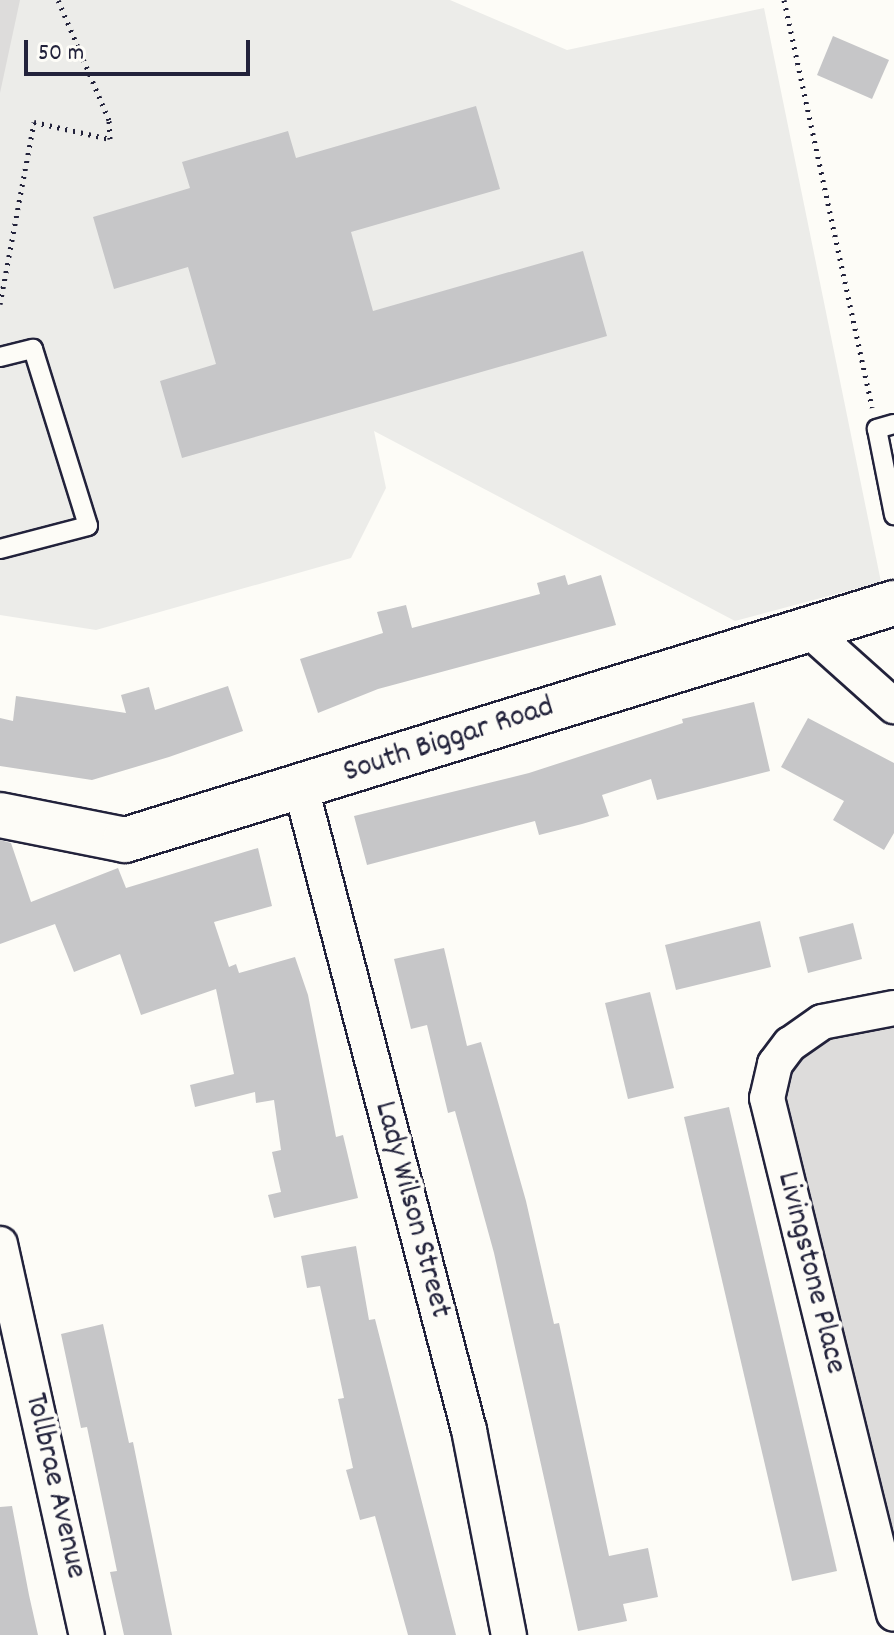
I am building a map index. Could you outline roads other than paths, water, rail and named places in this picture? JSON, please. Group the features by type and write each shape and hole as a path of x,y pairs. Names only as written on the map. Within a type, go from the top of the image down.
{"street":[{"name":"South Biggar Road","path":"0,815 125,840 894,603"},
{"path":"810,631 894,706"},
{"name":"Lady Wilson Street","path":"301,788 469,1430 509,1635"},
{"name":"Livingstone Place","path":"894,1008 822,1022 790,1044 775,1064 767,1098 894,1614"},
{"name":"Tollbrae Avenue","path":"0,1244 87,1635"}],"lane":[{"path":"0,357 33,349 88,526 0,549"},
{"path":"885,426 894,515"}]}
